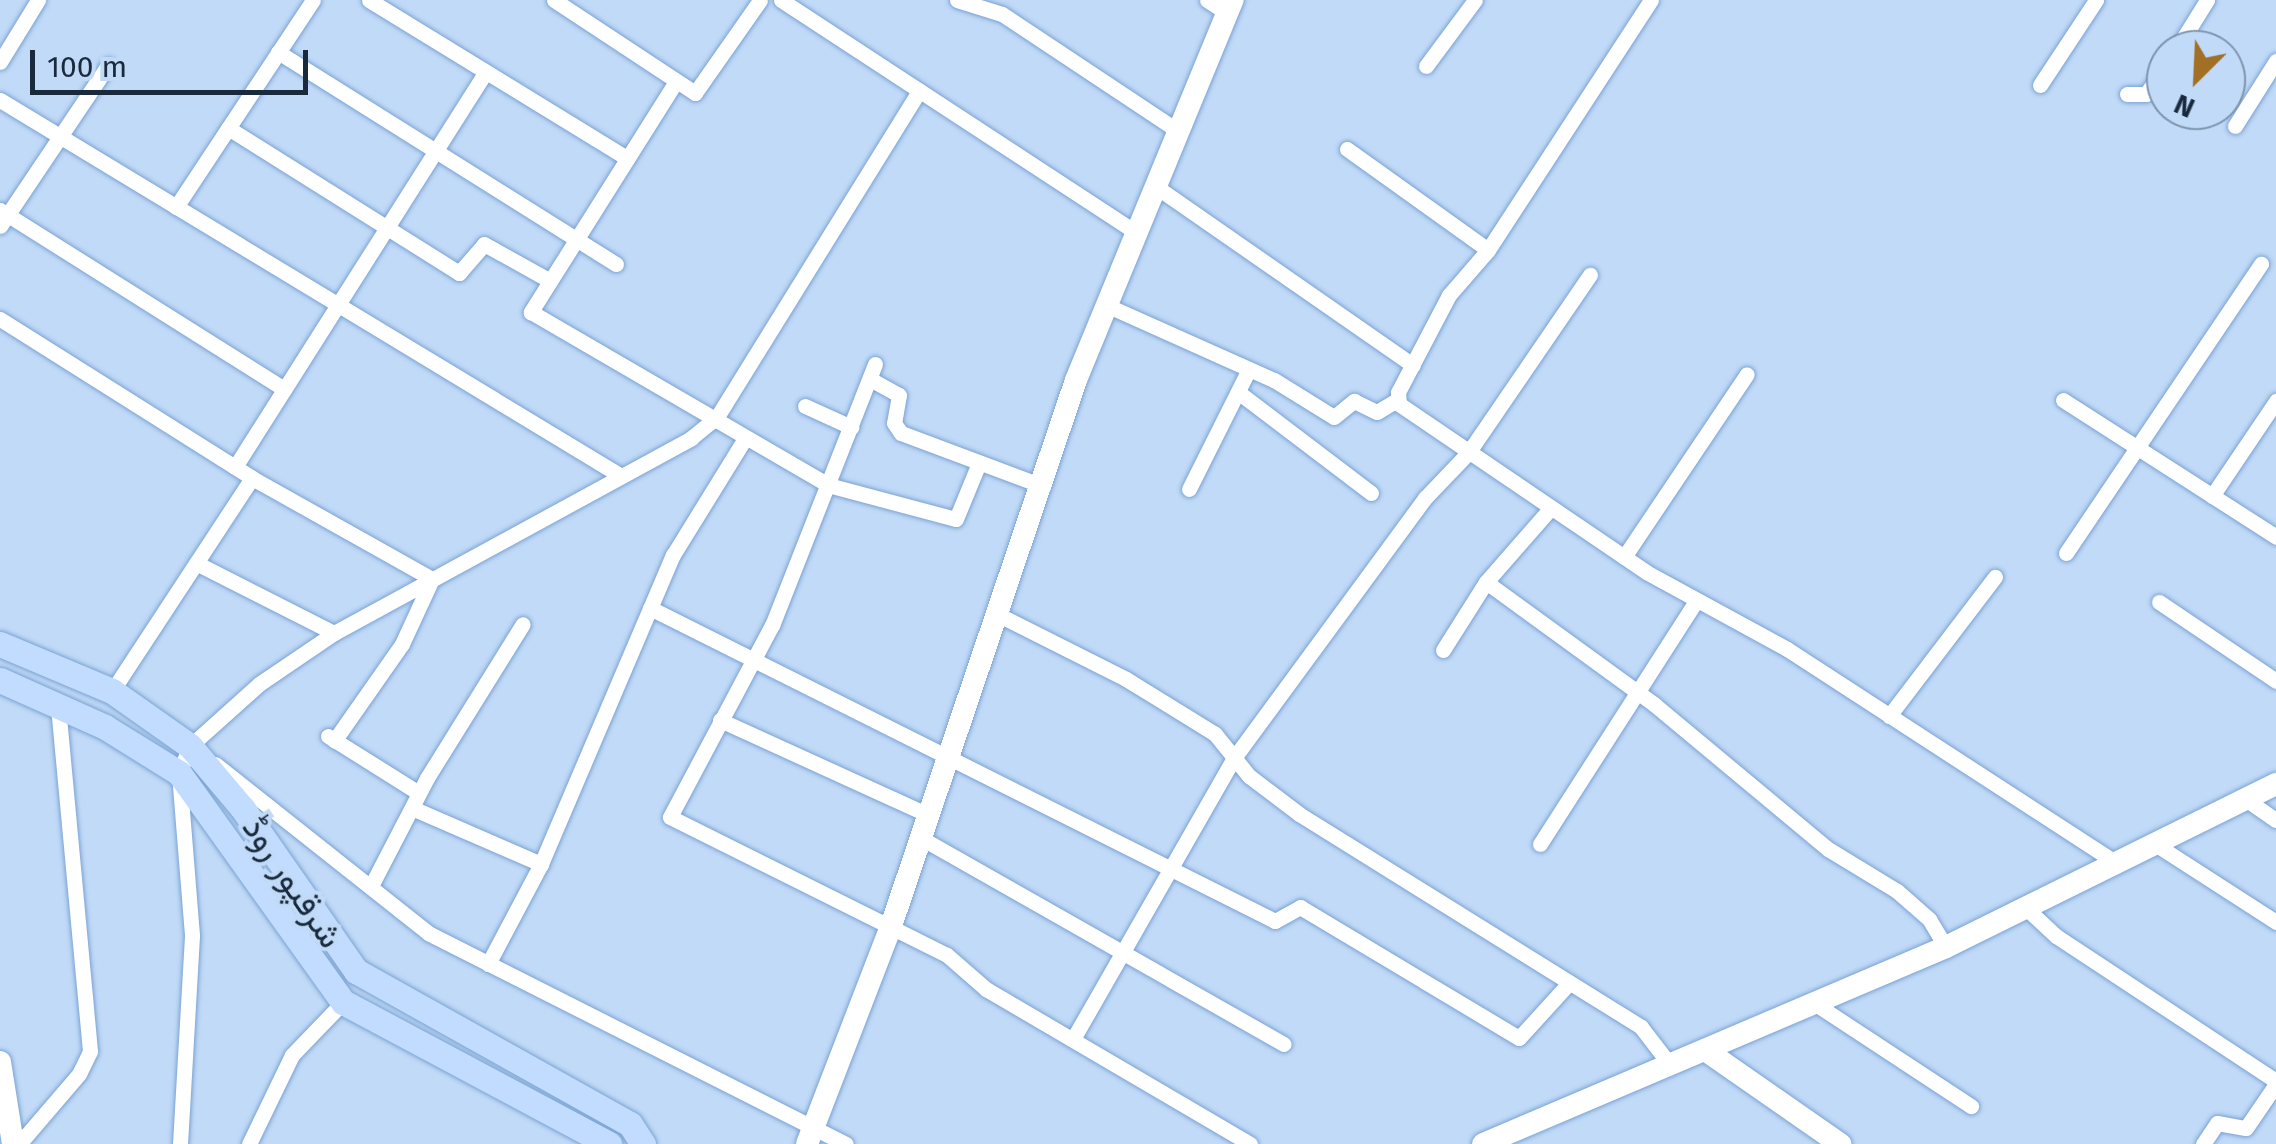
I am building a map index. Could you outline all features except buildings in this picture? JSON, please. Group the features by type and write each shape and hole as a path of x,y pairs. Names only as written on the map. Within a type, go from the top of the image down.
{"main road":[{"name":"شرقپور روڈ","path":"0,644 112,691 190,746 243,809 356,971 630,1124 643,1144"},
{"name":"شرقپور روڈ","path":"0,680 58,703 178,773 342,1002 609,1144"}],"street":[{"path":"0,62 38,0"},
{"path":"176,207 312,0"},
{"path":"369,0 626,158"},
{"path":"554,0 692,93 702,89 756,1"},
{"path":"781,0 1136,232"},
{"path":"958,0 1002,14 1178,131"},
{"path":"1426,66 1475,0"},
{"path":"1106,304 1249,369 1334,417 1354,400 1377,412 1398,400 1449,295 1488,250 1651,0"},
{"path":"2040,85 2096,0"},
{"path":"2189,30 2208,0"},
{"path":"810,1137 892,926 1040,485 1106,304 1178,131 1222,4"},
{"path":"278,52 616,264"},
{"path":"2246,107 2276,60"},
{"path":"108,65 64,138 3,217 284,389"},
{"path":"235,467 486,72"},
{"path":"675,83 532,303 534,315 744,440 828,485 956,519 979,463"},
{"path":"180,1144 192,935 178,773 190,746 259,684 334,633 621,476 712,421 919,91"},
{"path":"2127,94 2146,94"},
{"path":"0,100 621,476"},
{"path":"228,128 460,273 484,244 547,279"},
{"path":"1348,149 1488,250"},
{"path":"1155,186 1413,365"},
{"path":"2066,553 2260,264"},
{"path":"1074,1039 1168,866 1234,758 1426,498 1468,454 1590,275"},
{"path":"0,319 252,478 432,579"},
{"path":"1189,489 1249,369"},
{"path":"1040,485 897,430 900,395 872,372 754,660 670,817 892,926 1250,1144"},
{"path":"1624,558 1747,374"},
{"path":"1238,392 1371,493"},
{"path":"1398,400 1468,454 1624,558 1786,649 2116,864"},
{"path":"2062,400 2276,537"},
{"path":"2212,496 2276,401"},
{"path":"805,406 851,426"},
{"path":"488,964 541,864 673,555 744,440"},
{"path":"112,691 252,478"},
{"path":"1443,650 1486,582 1550,509"},
{"path":"196,563 334,633"},
{"path":"1889,716 1995,577"},
{"path":"432,579 402,644 331,739 415,800 541,864"},
{"path":"1486,582 1637,692 1828,848 1897,892 1929,920 1946,947"},
{"path":"1540,844 1696,601"},
{"path":"2159,602 2276,681"},
{"path":"650,608 950,753 1275,921 1300,908 1520,1038 1569,982"},
{"path":"997,614 1160,699 1224,740 1249,776 1324,831 1641,1027 1668,1062"},
{"path":"371,886 415,800 523,624"},
{"path":"16,1144 79,1074 90,1051 58,703"},
{"path":"720,720 928,815"},
{"path":"190,746 428,933 810,1137 846,1144"},
{"path":"1483,1144 1668,1062 1946,947 2276,784"},
{"path":"2247,800 2276,820"},
{"path":"921,838 1284,1044"},
{"path":"2155,844 2276,922"},
{"path":"2027,909 2056,936 2276,1083 2246,1128 2217,1123 2202,1144"},
{"path":"249,1144 292,1055 342,1002"},
{"path":"1814,1003 1971,1106"},
{"path":"1704,1050 1829,1143"},
{"path":"0,1062 16,1144"}]}
